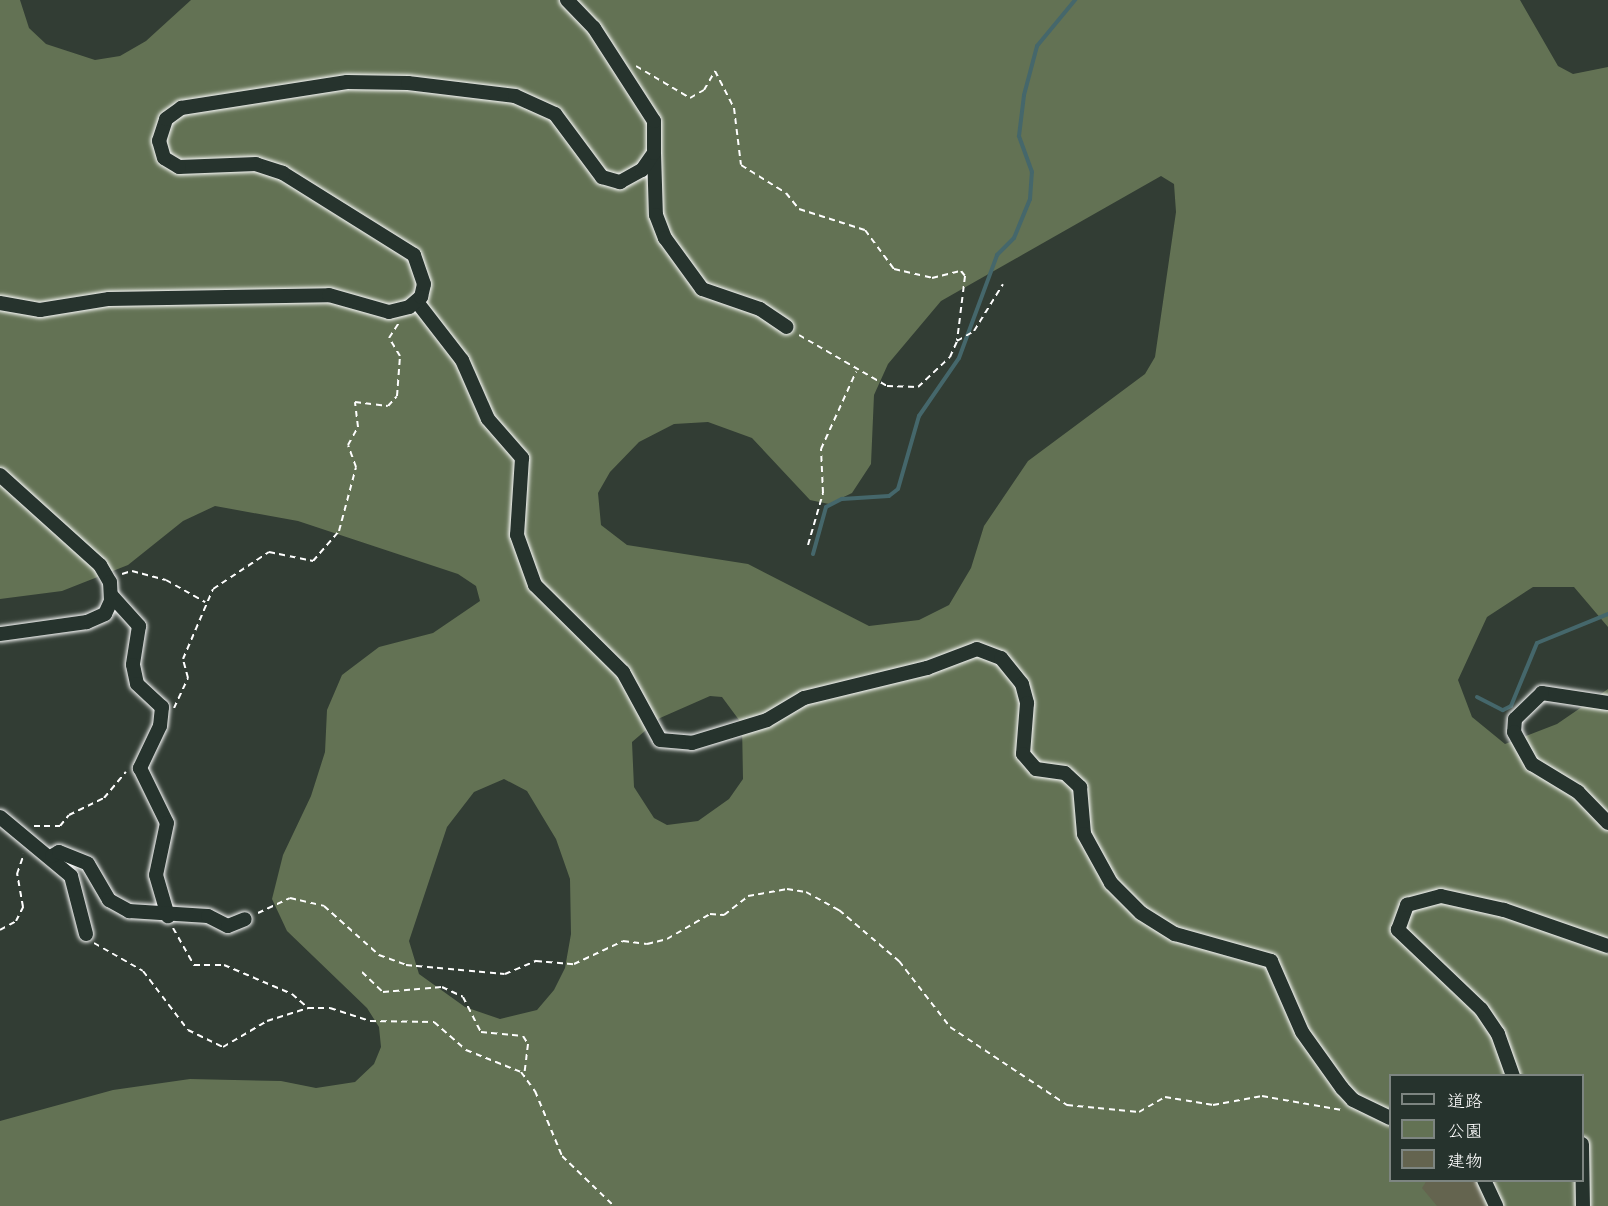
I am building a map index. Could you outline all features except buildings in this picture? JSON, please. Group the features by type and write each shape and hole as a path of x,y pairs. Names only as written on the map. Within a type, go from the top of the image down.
{"street":[{"path":"567,0 615,60 654,121 656,215 665,238 702,289 760,309 787,327"},
{"path":"0,303 40,310 109,299 329,295 389,312 402,310 417,302 424,284 422,271 399,244 283,173 256,164 179,167 164,158 159,141 166,119 181,108 347,82 408,83 537,103 555,114 602,177 620,182 642,170 654,153"},
{"path":"417,302 462,360 488,418 522,458 517,535 535,585 623,672 660,740 692,743 766,720 804,698 927,668 977,649 1001,658 1022,684 1027,704 1023,754 1036,769 1065,773 1080,787 1084,834 1111,883 1141,913 1174,934 1271,961 1302,1032 1342,1088 1360,1104 1389,1118"},
{"path":"0,475 108,579 111,595 105,614 87,622 0,634"},
{"path":"111,595 139,626 133,665 137,684 162,707 160,726 144,753 140,768 166,823 156,868 168,916"},
{"path":"1608,703 1542,693 1515,719 1514,732 1532,764 1578,792 1608,823"},
{"path":"0,817 52,856 71,876 86,934"},
{"path":"52,856 59,852 88,864 116,905 149,916 208,916 228,926 245,919"},
{"path":"1512,1074 1498,1034 1481,1009 1398,930 1407,904 1441,896 1504,910 1608,945"},
{"path":"1485,1182 1496,1206"},
{"path":"1583,1182 1583,1206"}],"path":[{"path":"615,60 621,57 690,98 704,90 714,71 734,108 741,165 786,193 799,209 865,230 894,268 932,278 961,271 965,276 957,341 950,357 918,387 887,386 856,372 787,327"},
{"path":"957,341 974,331 1003,284"},
{"path":"162,707 177,706 188,678 183,659 206,602 219,583 249,569 269,552 313,561 339,531 356,467 348,445 358,428 355,402 388,406 397,396 400,356 389,338 402,310"},
{"path":"808,545 823,493 821,449 856,372"},
{"path":"108,579 132,571 166,580 206,602"},
{"path":"0,930 16,921 23,907 17,874 28,838 35,826 60,826 69,815 104,798 144,753"},
{"path":"245,919 290,898 331,909 374,952 406,965 505,974 536,961 574,964 623,941 656,942 710,914 724,915 743,897 786,889 813,895 839,910 905,967 950,1027 1067,1105 1139,1112 1165,1097 1213,1105 1262,1096 1346,1110 1360,1104"},
{"path":"168,916 194,965 224,965 292,994 308,1008"},
{"path":"86,934 97,947 143,971 188,1030 223,1047 267,1022 308,1008 330,1008 370,1021 434,1022 466,1050 524,1076"},
{"path":"362,972 383,992 442,987 463,997 482,1032 523,1036 528,1044 524,1076 562,1156 614,1206"}],"green space":[{"path":"0,0 20,0 29,28 46,44 95,60 120,56 146,41 191,0 1520,0 1558,66 1573,74 1608,67 1608,627 1574,587 1533,587 1487,617 1458,680 1472,717 1505,744 1557,724 1608,689 1608,1206 0,1206 0,1121 113,1090 190,1079 281,1081 316,1088 355,1082 374,1064 381,1047 379,1027 367,1008 287,931 272,899 283,855 311,796 325,752 327,710 342,675 379,647 433,633 480,601 476,586 458,574 298,521 215,506 183,521 128,565 62,591 0,599","holes":["1161,176 1174,184 1176,212 1155,357 1145,374 1028,461 984,526 971,568 949,605 919,620 869,626 748,564 627,545 601,525 598,493 610,472 639,442 674,424 708,422 752,438 810,500 829,504 852,493 871,464 874,395 888,364 941,301","710,696 722,697 742,724 743,779 729,799 698,821 667,825 654,818 634,787 632,742 660,718","504,779 527,791 556,839 570,879 571,934 565,968 554,990 537,1010 500,1019 465,1007 419,974 409,941 447,827 474,792"]}],"waterway":[{"path":"813,554 826,507 842,499 889,496 898,489 919,416 959,358 997,255 1014,238 1030,199 1032,172 1019,136 1024,95 1037,46 1075,0"},
{"path":"1477,697 1503,710 1511,706 1537,643 1608,614"}]}
